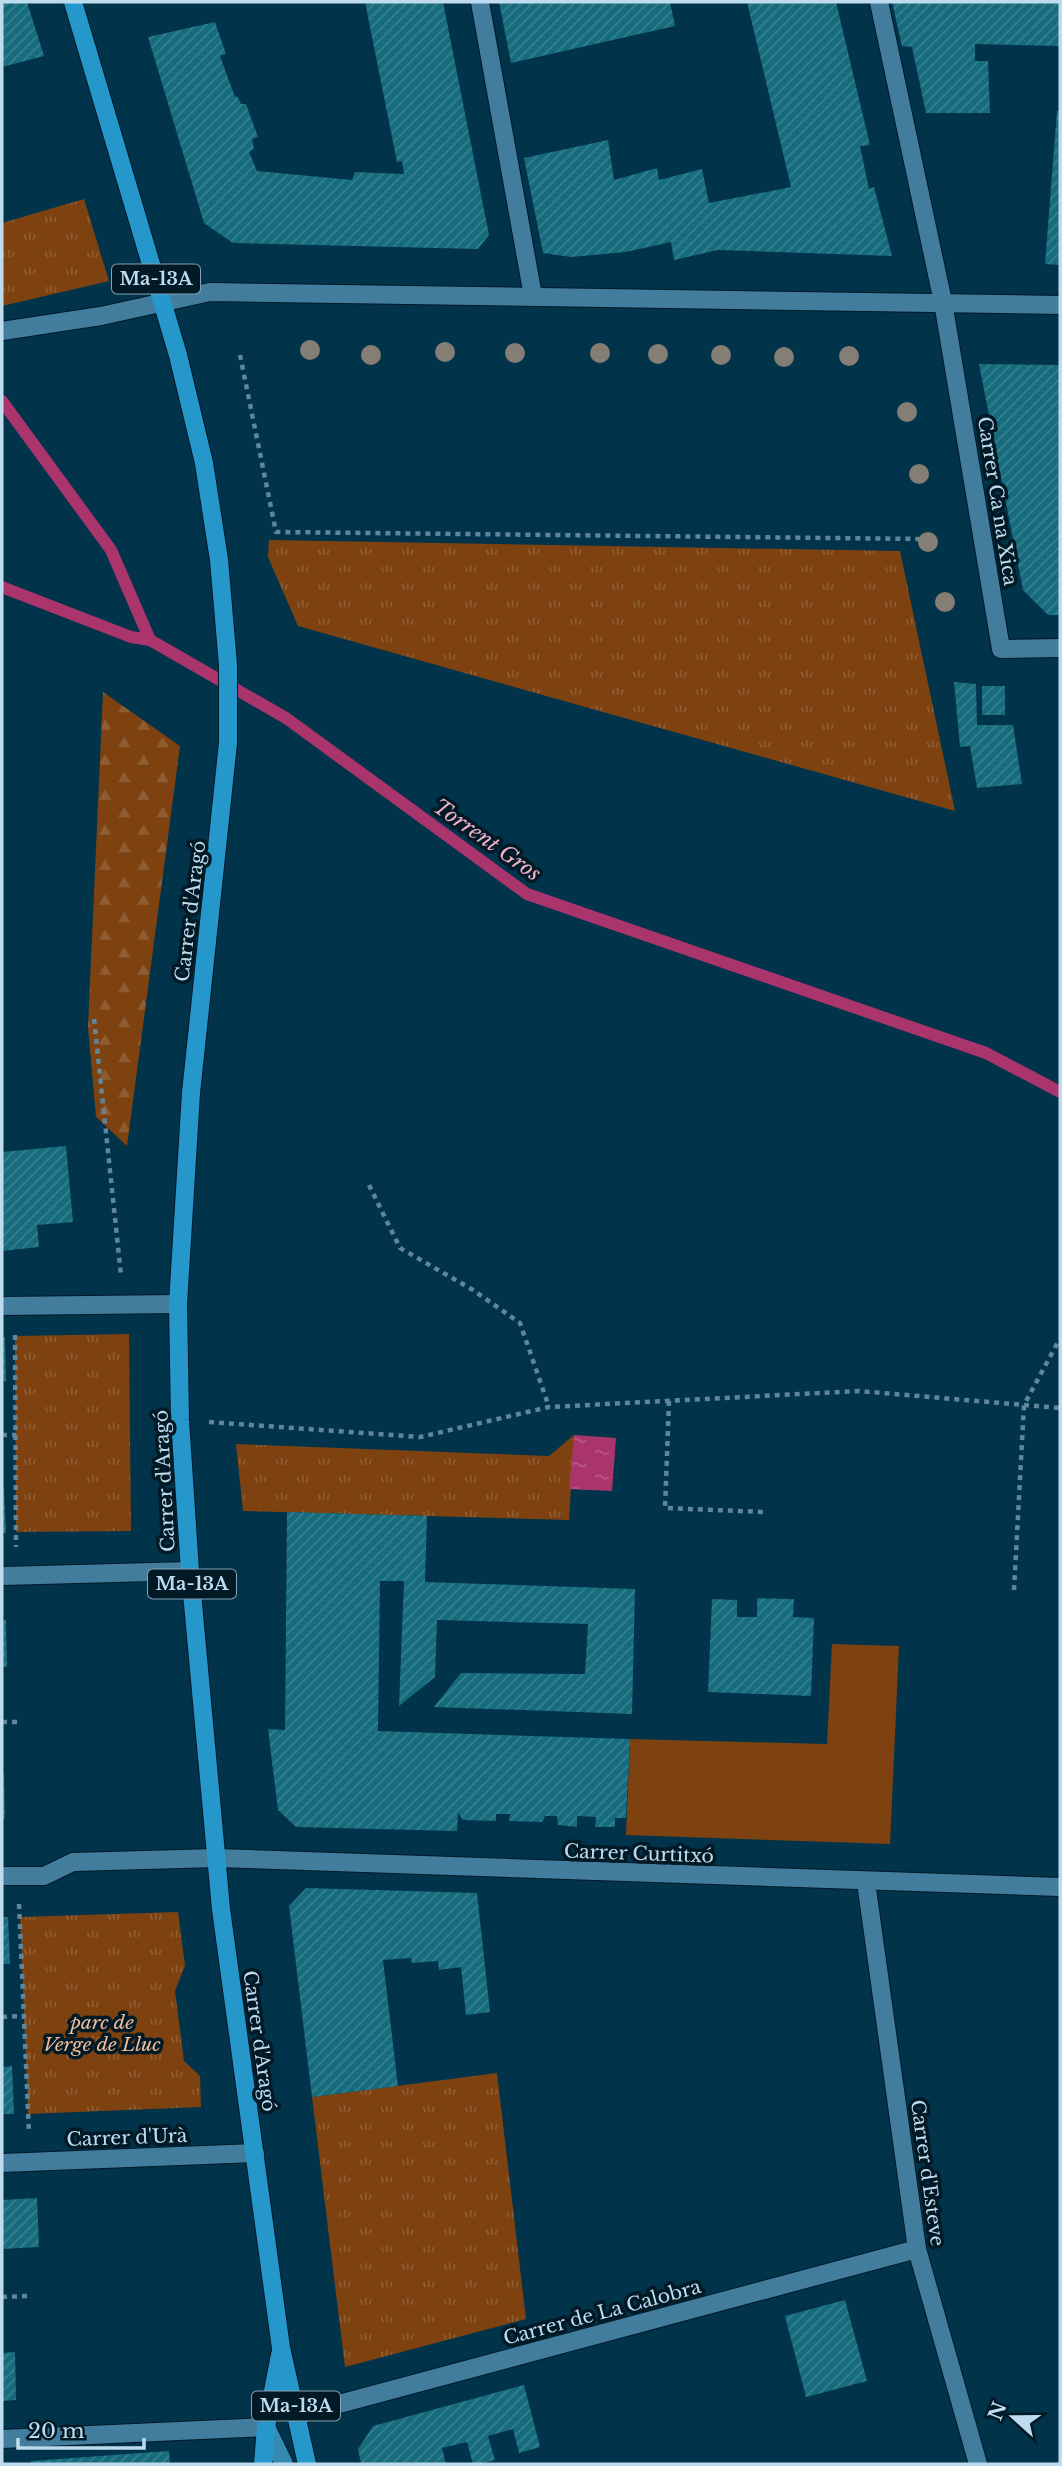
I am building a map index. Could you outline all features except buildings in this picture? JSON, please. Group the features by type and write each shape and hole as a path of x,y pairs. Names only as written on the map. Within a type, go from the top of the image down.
{"main road":[{"name":"Ma-13A","path":"73,2 162,301"},
{"name":"Carrer d'Aragó","path":"162,301 204,463 219,560 228,665 228,743 223,817 193,1066 178,1304 180,1420 190,1571 217,1858 255,2153 281,2348 307,2464"},
{"name":"Carrer d'Aragó","path":"263,2464 266,2427 281,2348"}],"street":[{"path":"480,2 533,296"},
{"path":"879,2 943,302"},
{"path":"2,331 101,316 210,292 1060,305"},
{"name":"Carrer Ca na Xica","path":"943,302 1001,649 1060,648"},
{"path":"8,1306 178,1304"},
{"path":"9,1576 190,1571"},
{"name":"Carrer Curtitxó","path":"10,1876 44,1876 74,1862 217,1858 1060,1887"},
{"name":"Carrer d'Esteve","path":"866,1882 917,2249 978,2464"},
{"name":"Carrer d'Urà","path":"2,2163 255,2153"},
{"name":"Carrer de La Calobra","path":"298,2415 917,2249"},
{"path":"2,2439 266,2427 284,2464"}],"path":[{"path":"240,355 276,532 923,540"},
{"path":"94,1019 124,1305"},
{"path":"369,1185 400,1248 472,1290 520,1323 549,1407"},
{"path":"8,1306 16,1435 9,1576"},
{"path":"1014,1590 1024,1405 1059,1342"},
{"path":"180,1420 420,1437 549,1407 859,1391 1060,1408"},
{"path":"669,1401 665,1508 764,1512"},
{"path":"2,1435 16,1435"},
{"path":"2,1722 22,1722"},
{"path":"10,1876 24,2016 30,2162"},
{"path":"2,2017 24,2016"},
{"path":"2,2297 27,2296"}],"green space":[{"path":"84,199 109,281 2,306 2,223"},
{"path":"269,540 900,551 955,811 298,626 268,557"},
{"path":"103,692 180,746 127,1146 96,1117 88,1027"},
{"path":"129,1334 131,1531 16,1532 15,1336"},
{"path":"574,1435 569,1520 243,1511 236,1444 549,1456"},
{"path":"832,1644 899,1646 890,1844 626,1835 630,1739 827,1744"},
{"name":"parc de Verge de Lluc","path":"178,1912 185,1966 175,1991 184,2061 200,2076 201,2107 28,2114 20,1917"},
{"path":"497,2073 526,2319 345,2367 312,2097"}],"water":[{"path":"574,1435 616,1438 612,1491 569,1489"}],"waterway":[{"path":"2,401 111,550 150,640"},
{"name":"Torrent Gros","path":"2,587 131,637 150,640 286,718 527,894 986,1053 1060,1092"}]}
